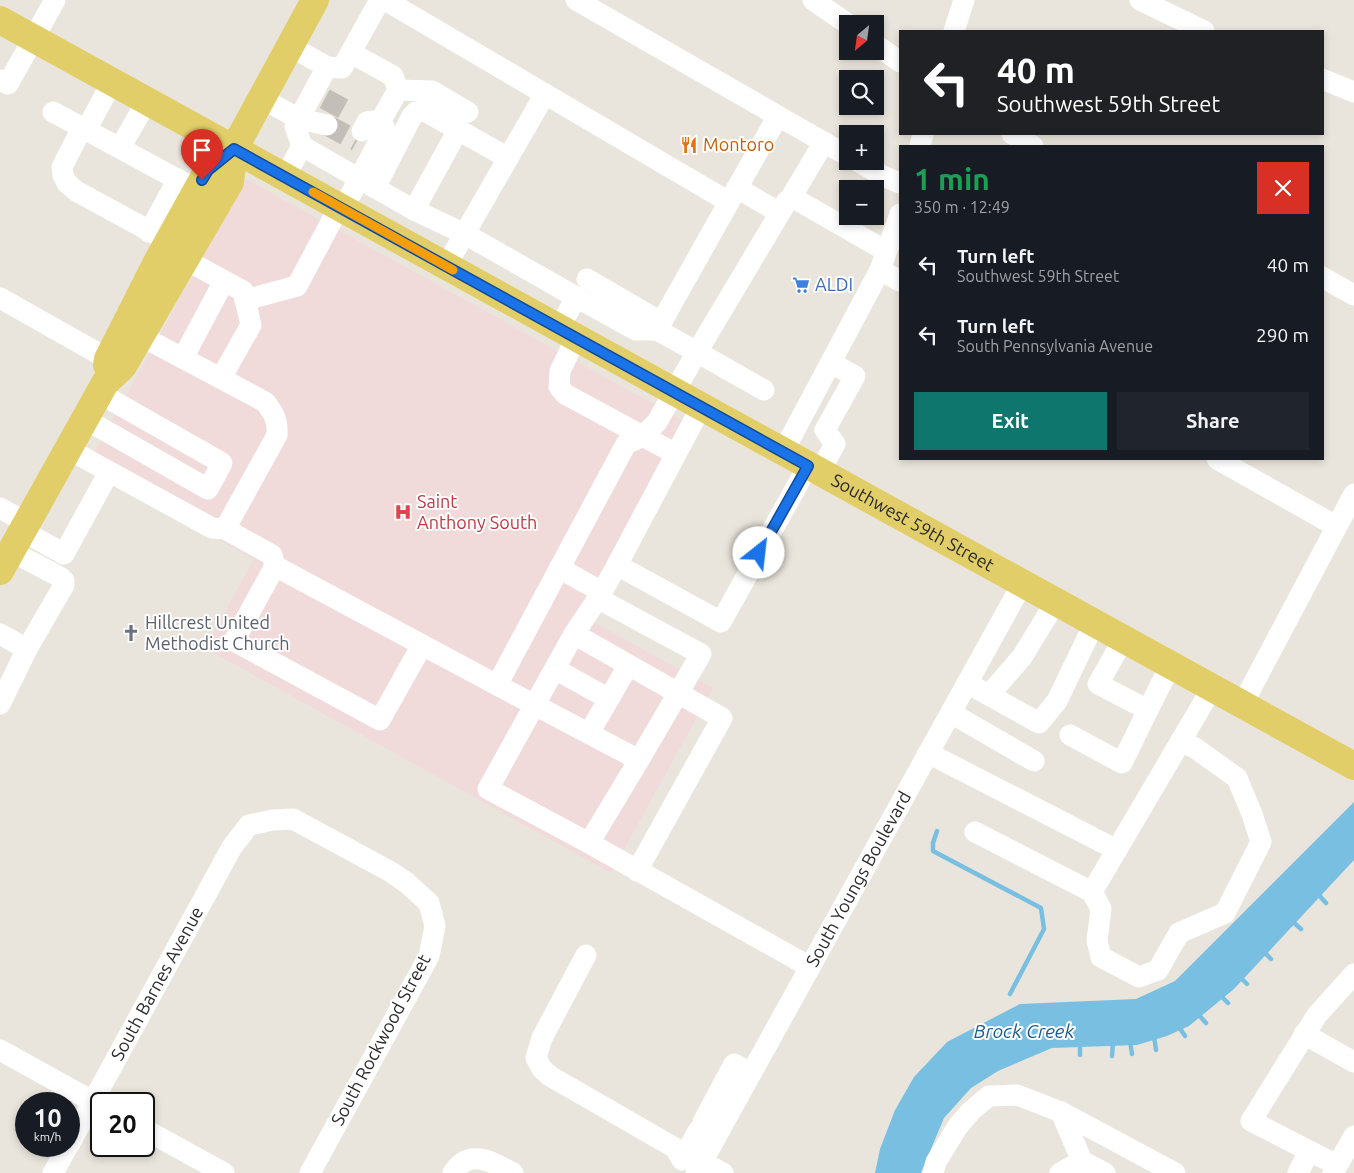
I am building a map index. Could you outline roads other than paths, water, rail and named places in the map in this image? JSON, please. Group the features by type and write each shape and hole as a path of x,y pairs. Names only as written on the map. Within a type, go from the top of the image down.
{"main road":[{"path":"11,550 75,436 168,244 230,182 234,149 290,46 310,2"},
{"name":"Southwest 59th Street","path":"0,21 1354,766"},
{"path":"104,378 123,366 141,336 187,185 234,149"}],"street":[{"path":"0,80 8,84 55,0"},
{"path":"285,177 302,146 296,126 299,119 341,68 380,0"},
{"path":"385,0 545,94 733,195 785,206 797,200 883,261 899,280"},
{"path":"576,0 839,151"},
{"path":"813,0 839,18"},
{"path":"954,30 964,0"},
{"path":"1140,0 1202,30"},
{"path":"290,46 341,68 392,76 398,90"},
{"path":"884,50 899,61"},
{"path":"1324,80 1354,92"},
{"path":"112,82 62,167 63,175 67,183 76,191 168,244 224,281 243,291 251,325 221,378"},
{"path":"381,120 398,90"},
{"path":"398,90 432,91 463,121 508,158"},
{"path":"446,266 545,94"},
{"path":"261,98 299,119 327,120"},
{"path":"120,148 147,101"},
{"path":"347,166 416,112 425,111 463,121"},
{"path":"53,112 187,185"},
{"path":"659,326 778,116"},
{"path":"362,131 367,122 381,120"},
{"path":"245,300 297,286 341,208 347,166 385,130 381,120"},
{"path":"414,210 463,121"},
{"path":"1014,135 1031,145"},
{"path":"496,685 559,568 634,440 658,422 697,352 824,142"},
{"path":"302,146 347,166 414,210 581,288 636,330 659,326 697,352 764,390"},
{"path":"873,170 899,183"},
{"path":"783,452 883,261 899,217"},
{"path":"1324,278 1354,295"},
{"path":"183,358 224,281"},
{"path":"581,288 568,333 560,371 559,387 565,394 634,440 676,454"},
{"path":"0,298 104,378 222,463 208,490 129,444 75,436"},
{"path":"141,336 265,402 273,412 278,424 277,435 225,529"},
{"path":"617,566 721,622 814,469 835,444 825,430 855,376 831,363"},
{"path":"701,407 601,595 574,634 488,789 589,843 810,967"},
{"path":"75,436 109,472 212,528 225,529 272,555 275,566 234,642 380,720 422,645"},
{"path":"1219,460 1336,526"},
{"path":"11,550 64,554 109,472"},
{"path":"1242,705 1354,494"},
{"path":"0,508 11,550 64,581 64,585 0,702"},
{"path":"275,566 639,760"},
{"path":"559,568 701,654 589,843"},
{"name":"South Youngs Boulevard","path":"691,1167 751,1073 1022,584"},
{"path":"989,695 1022,657 1055,603"},
{"path":"967,683 1039,723 1057,701 1094,624"},
{"path":"0,634 27,650"},
{"path":"574,634 722,718 637,871"},
{"path":"1123,640 1098,684 1148,710"},
{"path":"589,733 628,666"},
{"path":"1070,735 1122,764 1170,666"},
{"path":"555,669 609,699"},
{"path":"1092,892 1212,688"},
{"path":"951,713 1034,761"},
{"path":"976,832 1092,892 1101,909 1097,940 1101,957 1139,977 1158,970 1179,934 1225,912 1261,842 1237,778 1181,741"},
{"path":"928,753 1116,850"},
{"name":"South Barnes Avenue","path":"103,1092 232,847 249,825 273,820 293,819 392,872 428,903"},
{"name":"South Rockwood Street","path":"310,1173 428,956 435,926 428,903"},
{"path":"586,956 542,1038 536,1058 542,1069 550,1076 675,1148 691,1167 723,1173"},
{"path":"1354,974 1317,1015 1251,1121 1309,1151 1335,1169 1354,1136"},
{"path":"1304,1034 1354,1062"},
{"path":"0,1050 90,1100"},
{"path":"691,1167 700,1126 734,1064 751,1073"},
{"path":"933,1173 936,1162 958,1126 971,1111 989,1096 1016,1095 1061,1112 1176,1173"},
{"path":"1061,1112 1082,1161 1105,1173"},
{"name":"South Barnes Avenue","path":"80,1129 90,1114"},
{"path":"155,1135 224,1173"},
{"path":"1298,1173 1309,1151"},
{"name":"South Barnes Avenue","path":"53,1173 62,1157"},
{"path":"452,1173 458,1164 465,1159 480,1159 496,1163 513,1173"},
{"path":"1060,1173 1082,1161"}],"water":[{"name":"Brock Creek","path":"1354,802 1354,860 1234,989 1189,1026 1167,1036 1137,1045 1052,1048 998,1071 971,1088 944,1118 921,1173 875,1173 880,1149 895,1110 914,1077 947,1042 1020,1004 1136,999 1175,981"}],"waterway":[{"path":"937,831 933,843 933,851 1041,908 1044,929 1010,994"},
{"path":"1317,893 1326,903"},
{"path":"1292,921 1301,929"},
{"path":"1263,951 1271,959"},
{"path":"1239,976 1247,984"},
{"path":"1220,995 1228,1003"},
{"path":"1197,1013 1206,1023"},
{"path":"1179,1027 1185,1036"},
{"path":"1154,1036 1156,1050"},
{"path":"1130,1040 1132,1054"},
{"path":"1112,1056 1113,1042"},
{"path":"1080,1044 1080,1055"}],"tunnel":[{"path":"329,113 344,85"},
{"path":"327,125 357,141"}],"place":[{"name":"Montoro","path":"689,145"},
{"name":"ALDI","path":"801,285"},
{"name":"Saint Anthony South","path":"403,512"},
{"name":"Hillcrest United Methodist Church","path":"131,633"}]}
